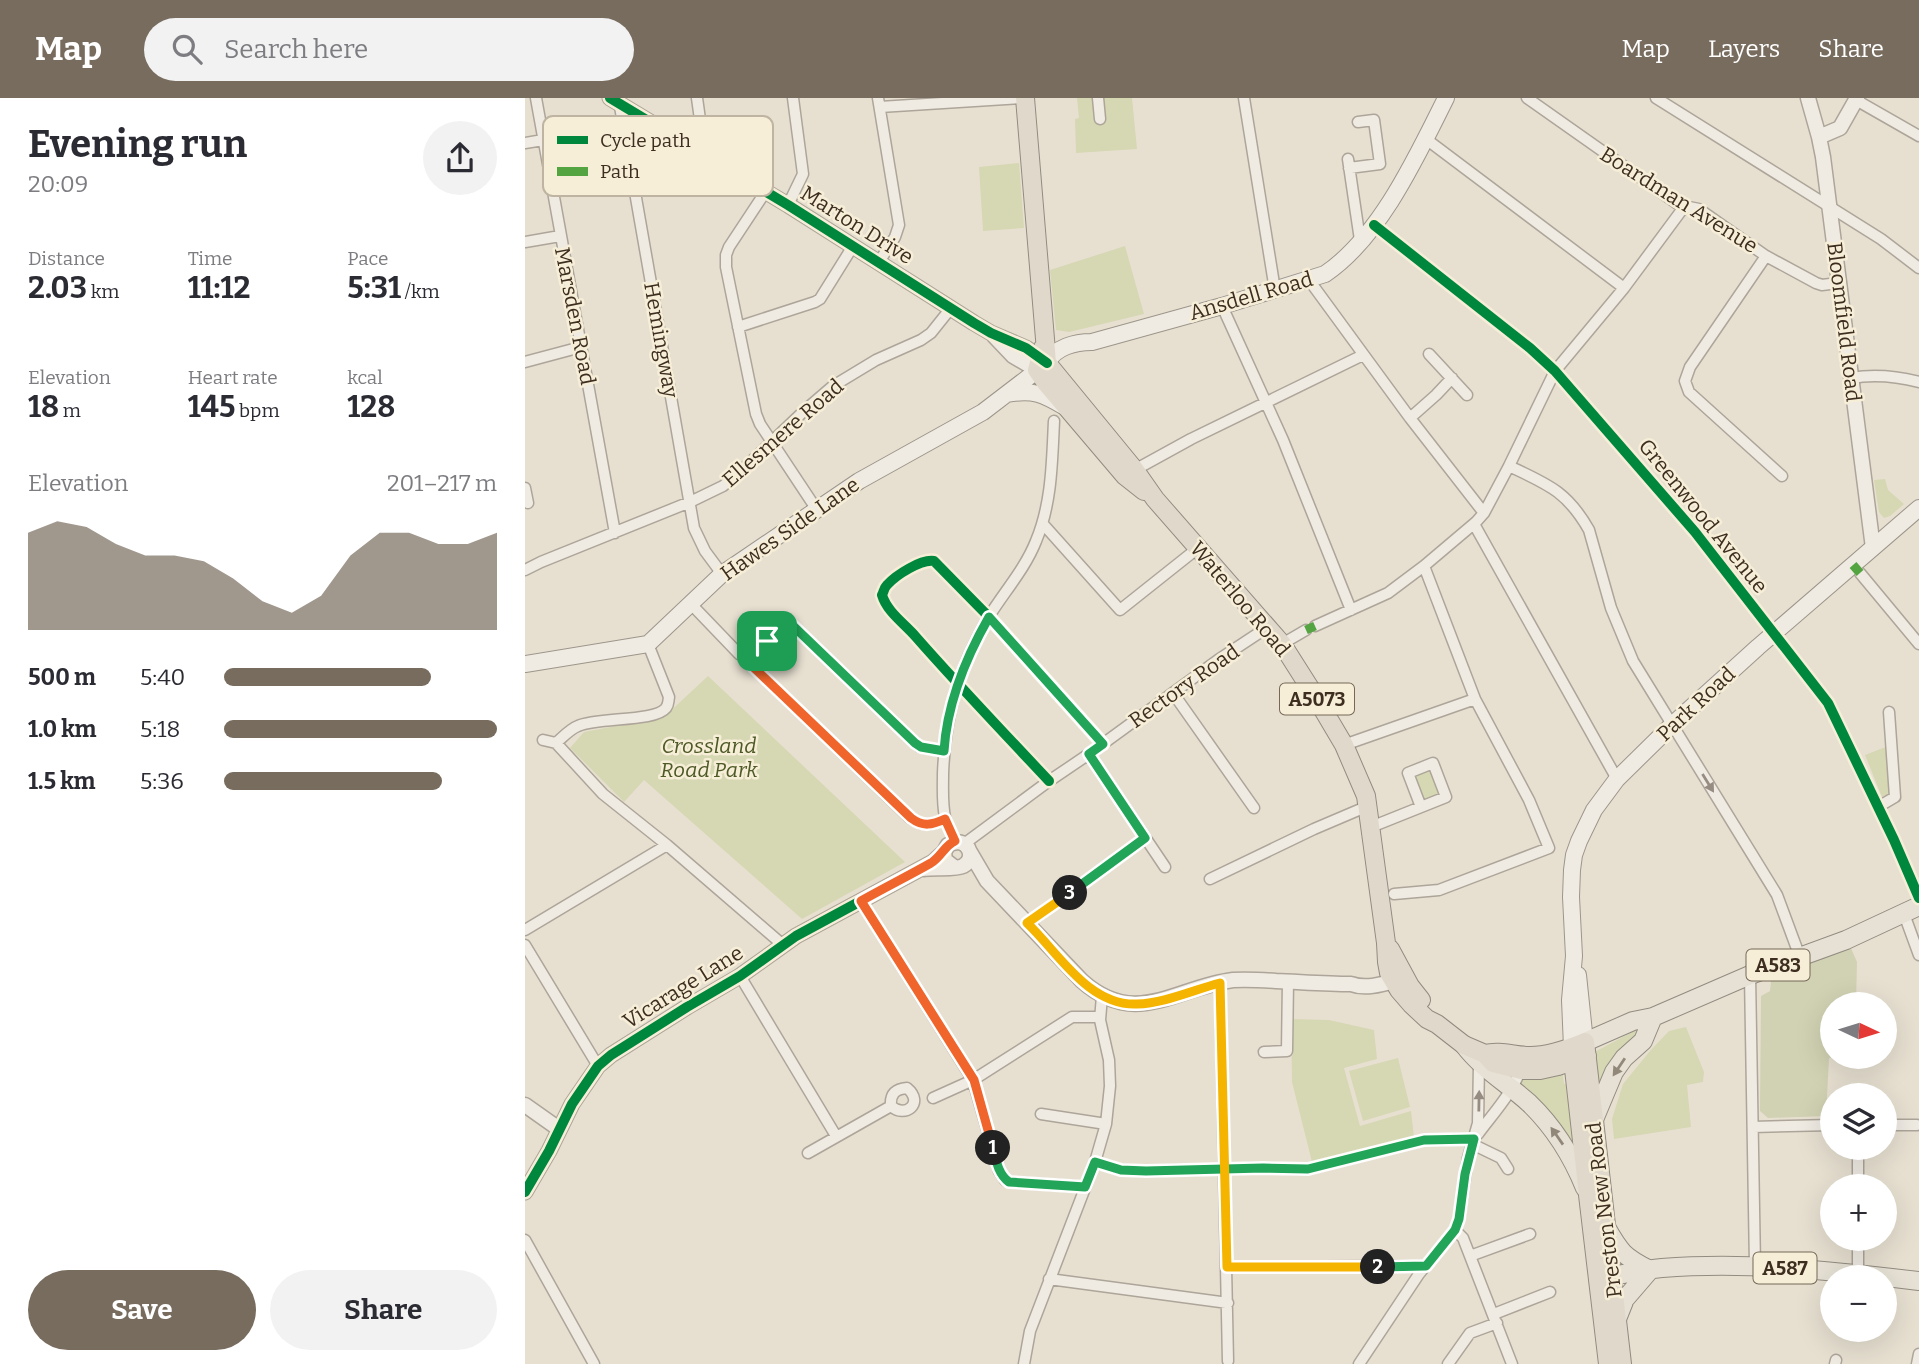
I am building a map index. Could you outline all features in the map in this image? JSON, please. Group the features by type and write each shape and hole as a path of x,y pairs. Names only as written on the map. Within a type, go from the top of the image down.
{"highway":[{"path":"1023,98 1042,358"},
{"name":"Waterloo Road","path":"1042,358 1060,414 1130,473 1268,627 1282,644 1343,745 1361,783 1368,806 1387,962 1397,976"},
{"name":"Waterloo Road","path":"1042,358 1130,473"},
{"path":"1397,976 1412,1005 1482,1059 1495,1052 1522,1063 1553,1068 1579,1052"},
{"name":"Preston New Road","path":"1579,1052 1593,1122 1606,1227 1604,1277 1608,1364"},
{"name":"Preston New Road","path":"1579,1052 1588,1195 1604,1277 1617,1319 1622,1364"}],"main road":[{"name":"Ansdell Road","path":"1042,358 1055,363 1091,342 1325,274 1337,266 1374,225 1399,188 1446,98"},
{"name":"Hawes Side Lane","path":"648,644 722,574 859,481 983,412 1007,394 1042,358"},
{"path":"1007,394 1023,391 1038,393 1060,414"},
{"name":"Park Road","path":"1579,1052 1570,1000 1574,956 1571,897 1574,855 1594,810 1617,779 1672,725 1774,633 1917,514"},
{"path":"525,664 648,644"},
{"name":"A583","path":"1579,1052 1636,1030 1653,1017 1750,975 1846,940 1912,910"},
{"path":"1593,1122 1614,1072 1624,1058 1643,1041 1653,1017"},
{"path":"1482,1059 1511,1088"},
{"name":"Preston New Road","path":"1511,1088 1537,1111 1553,1130 1573,1162 1588,1195"},
{"path":"1606,1227 1621,1253 1650,1270 1625,1299 1617,1319"},
{"name":"A587","path":"1604,1277 1650,1270 1755,1266 1820,1270"},
{"name":"A587","path":"1897,1278 1919,1281"}],"street":[{"name":"Marsden Road","path":"536,98 543,140"},
{"path":"697,98 700,116"},
{"path":"788,205 803,174 793,98"},
{"path":"879,262 895,237 898,225 879,102 1023,98"},
{"path":"1098,98 1100,119"},
{"path":"1244,98 1275,290"},
{"name":"Boardman Avenue","path":"1527,98 1675,202 1699,209 1766,256 1816,283 1838,283"},
{"path":"1655,98 1881,239 1919,268"},
{"name":"Bloomfield Road","path":"1808,98 1819,137 1873,548"},
{"path":"1819,137 1840,128 1856,99 1919,136"},
{"name":"Marton Drive","path":"616,100 642,116"},
{"path":"1358,122 1374,120 1380,164 1348,163 1360,240"},
{"path":"1426,139 1624,288"},
{"path":"525,144 543,140"},
{"name":"Marton Drive","path":"773,195 991,333 1013,356 1042,358"},
{"name":"Marsden Road","path":"553,196 615,533"},
{"name":"Hemingway","path":"634,196 698,539 722,574"},
{"path":"763,196 726,255 726,267 756,414 817,510"},
{"path":"1282,644 1310,628 1388,593 1474,524 1509,466 1555,371 1624,288 1685,207"},
{"name":"Greenwood Avenue","path":"1374,225 1555,371 1695,532 1828,703 1919,898"},
{"path":"525,242 560,236"},
{"path":"739,327 820,299 853,246"},
{"path":"1766,256 1691,367 1685,381 1689,393 1781,476"},
{"path":"1309,280 1483,513"},
{"path":"1222,306 1316,520 1351,610"},
{"name":"Ellesmere Road","path":"525,570 723,486 833,386 876,360 921,340 951,309"},
{"path":"525,362 581,347"},
{"path":"1429,354 1467,395"},
{"path":"1130,473 1191,439 1363,355"},
{"path":"1851,378 1865,375 1883,376 1919,382"},
{"path":"1410,418 1451,378"},
{"path":"944,852 947,863 956,868 969,860 945,819 944,751 950,705 978,636 1027,561 1043,524 1060,414"},
{"path":"1509,466 1552,486 1574,506 1582,518 1589,530 1611,608 1633,661 1777,895 1800,957"},
{"path":"525,488 528,503"},
{"path":"1043,524 1120,610 1198,548"},
{"path":"1474,524 1617,779"},
{"path":"1049,780 884,603 882,595 887,584 919,563 929,559 934,561 989,617 1103,744"},
{"path":"1394,894 1439,890 1549,848 1529,800 1475,699 1424,566"},
{"path":"1860,573 1919,644"},
{"path":"691,604 890,799 918,823 935,824 945,819"},
{"path":"743,657 787,620 915,743 921,747 944,751"},
{"name":"Rectory Road","path":"963,846 1049,780 1268,627"},
{"path":"556,743 577,726 594,721 651,715 665,709 669,697 648,644"},
{"path":"1173,693 1254,808"},
{"path":"1343,745 1475,699"},
{"path":"1878,807 1895,797 1889,712"},
{"path":"543,740 556,743 603,794 783,945"},
{"path":"1089,754 1165,867"},
{"path":"1210,879 1368,806"},
{"path":"1371,827 1421,807"},
{"path":"1027,923 1145,838"},
{"path":"525,930 667,845"},
{"name":"Vicarage Lane","path":"525,1192 572,1104 598,1066 638,1037 740,976 796,936 933,862 948,845 963,846 987,881 1082,981 1102,996 1126,1004 1166,999 1220,983 1248,979 1359,986 1397,976"},
{"name":"Vicarage Lane","path":"916,870 956,868 987,881"},
{"path":"861,901 974,1080 999,1171 1005,1180 1085,1187"},
{"path":"1912,910 1919,955"},
{"path":"525,945 598,1066"},
{"path":"1750,975 1755,1266"},
{"path":"740,976 836,1136"},
{"path":"1264,1052 1287,1051 1287,981"},
{"path":"1220,983 1228,1361"},
{"path":"1024,1364 1030,1331 1095,1162 1106,1124 1110,1066 1100,1017 1102,996"},
{"path":"933,1098 974,1080 1072,1017 1100,1017"},
{"path":"1359,1364 1426,1266 1455,1230 1478,1123 1482,1059"},
{"path":"1473,1141 1511,1088 1522,1063"},
{"path":"525,1105 559,1129"},
{"path":"808,1153 891,1106"},
{"path":"1041,1114 1106,1124"},
{"path":"1753,1127 1820,1125"},
{"path":"1897,1125 1917,1125"},
{"path":"1095,1162 1121,1170 1146,1171 1308,1169 1424,1140 1473,1141 1501,1158 1508,1169"},
{"path":"1455,1230 1463,1238 1512,1364"},
{"path":"1470,1256 1530,1234"},
{"path":"525,1240 594,1364"},
{"path":"1227,1267 1426,1266"},
{"path":"1049,1279 1228,1303"},
{"path":"1448,1364 1470,1333 1550,1292"},
{"path":"1917,1364 1919,1354"}],"green space":[{"path":"1077,98 1132,98 1137,149 1076,153 1075,119 1079,118"},
{"path":"1019,163 1024,228 983,231 979,167"},
{"path":"1125,246 1144,314 1069,332 1056,330 1050,270"},
{"path":"1885,479 1888,490 1904,504 1884,518 1879,512 1874,480"},
{"name":"Crossland Road Park","path":"708,676 905,862 802,919 644,780 624,802 570,748 584,732 664,717"},
{"path":"1888,746 1891,792 1882,797 1865,755"},
{"path":"1433,763 1446,797 1421,807 1408,773"},
{"path":"1850,946 1857,962 1856,992 1820,992 1820,1069 1828,1069 1828,1083 1820,1083 1820,1116 1768,1118 1760,1111 1761,996 1770,991 1771,981"},
{"path":"1291,1019 1329,1020 1374,1030 1377,1059 1344,1068 1360,1126 1411,1111 1414,1137 1312,1162 1292,1082"},
{"path":"1686,1027 1704,1072 1703,1082 1687,1085 1691,1127 1614,1139 1612,1119 1623,1084 1669,1031"},
{"path":"1636,1030 1643,1041 1593,1122 1587,1056"},
{"path":"1398,1058 1410,1107 1363,1121 1349,1071"},
{"path":"1562,1068 1564,1084 1570,1084 1578,1155 1517,1085 1523,1074"}],"marked path":[{"path":"1853,565 1860,573"},
{"path":"1306,630 1315,626"}],"cycle path":[{"path":"610,98 640,116"},
{"path":"773,196 974,323 1026,348 1047,363"},
{"path":"1374,225 1530,348 1555,371 1695,532 1828,703 1919,898"},
{"path":"1049,781 888,607 882,595 886,586 896,577 916,565 934,561 989,617 1103,744"},
{"path":"525,1192 572,1104 598,1066 611,1055 740,976 796,936 933,862 944,852"}],"route":[{"path":"767,641 747,661 911,818 926,825 945,819 955,841 933,862 861,901 974,1080 999,1171 1005,1180 1085,1187 1095,1162 1121,1170 1146,1171 1224,1169 1263,1168 1308,1169 1424,1140 1474,1139 1455,1230 1426,1266 1227,1267 1224,1169 1220,983 1149,1003 1126,1004 1113,1000 1102,996 1082,981 1027,923 1145,838 1089,754 1103,744 989,617 957,684 950,705 944,751 921,747 915,743 787,620 767,641"}]}
